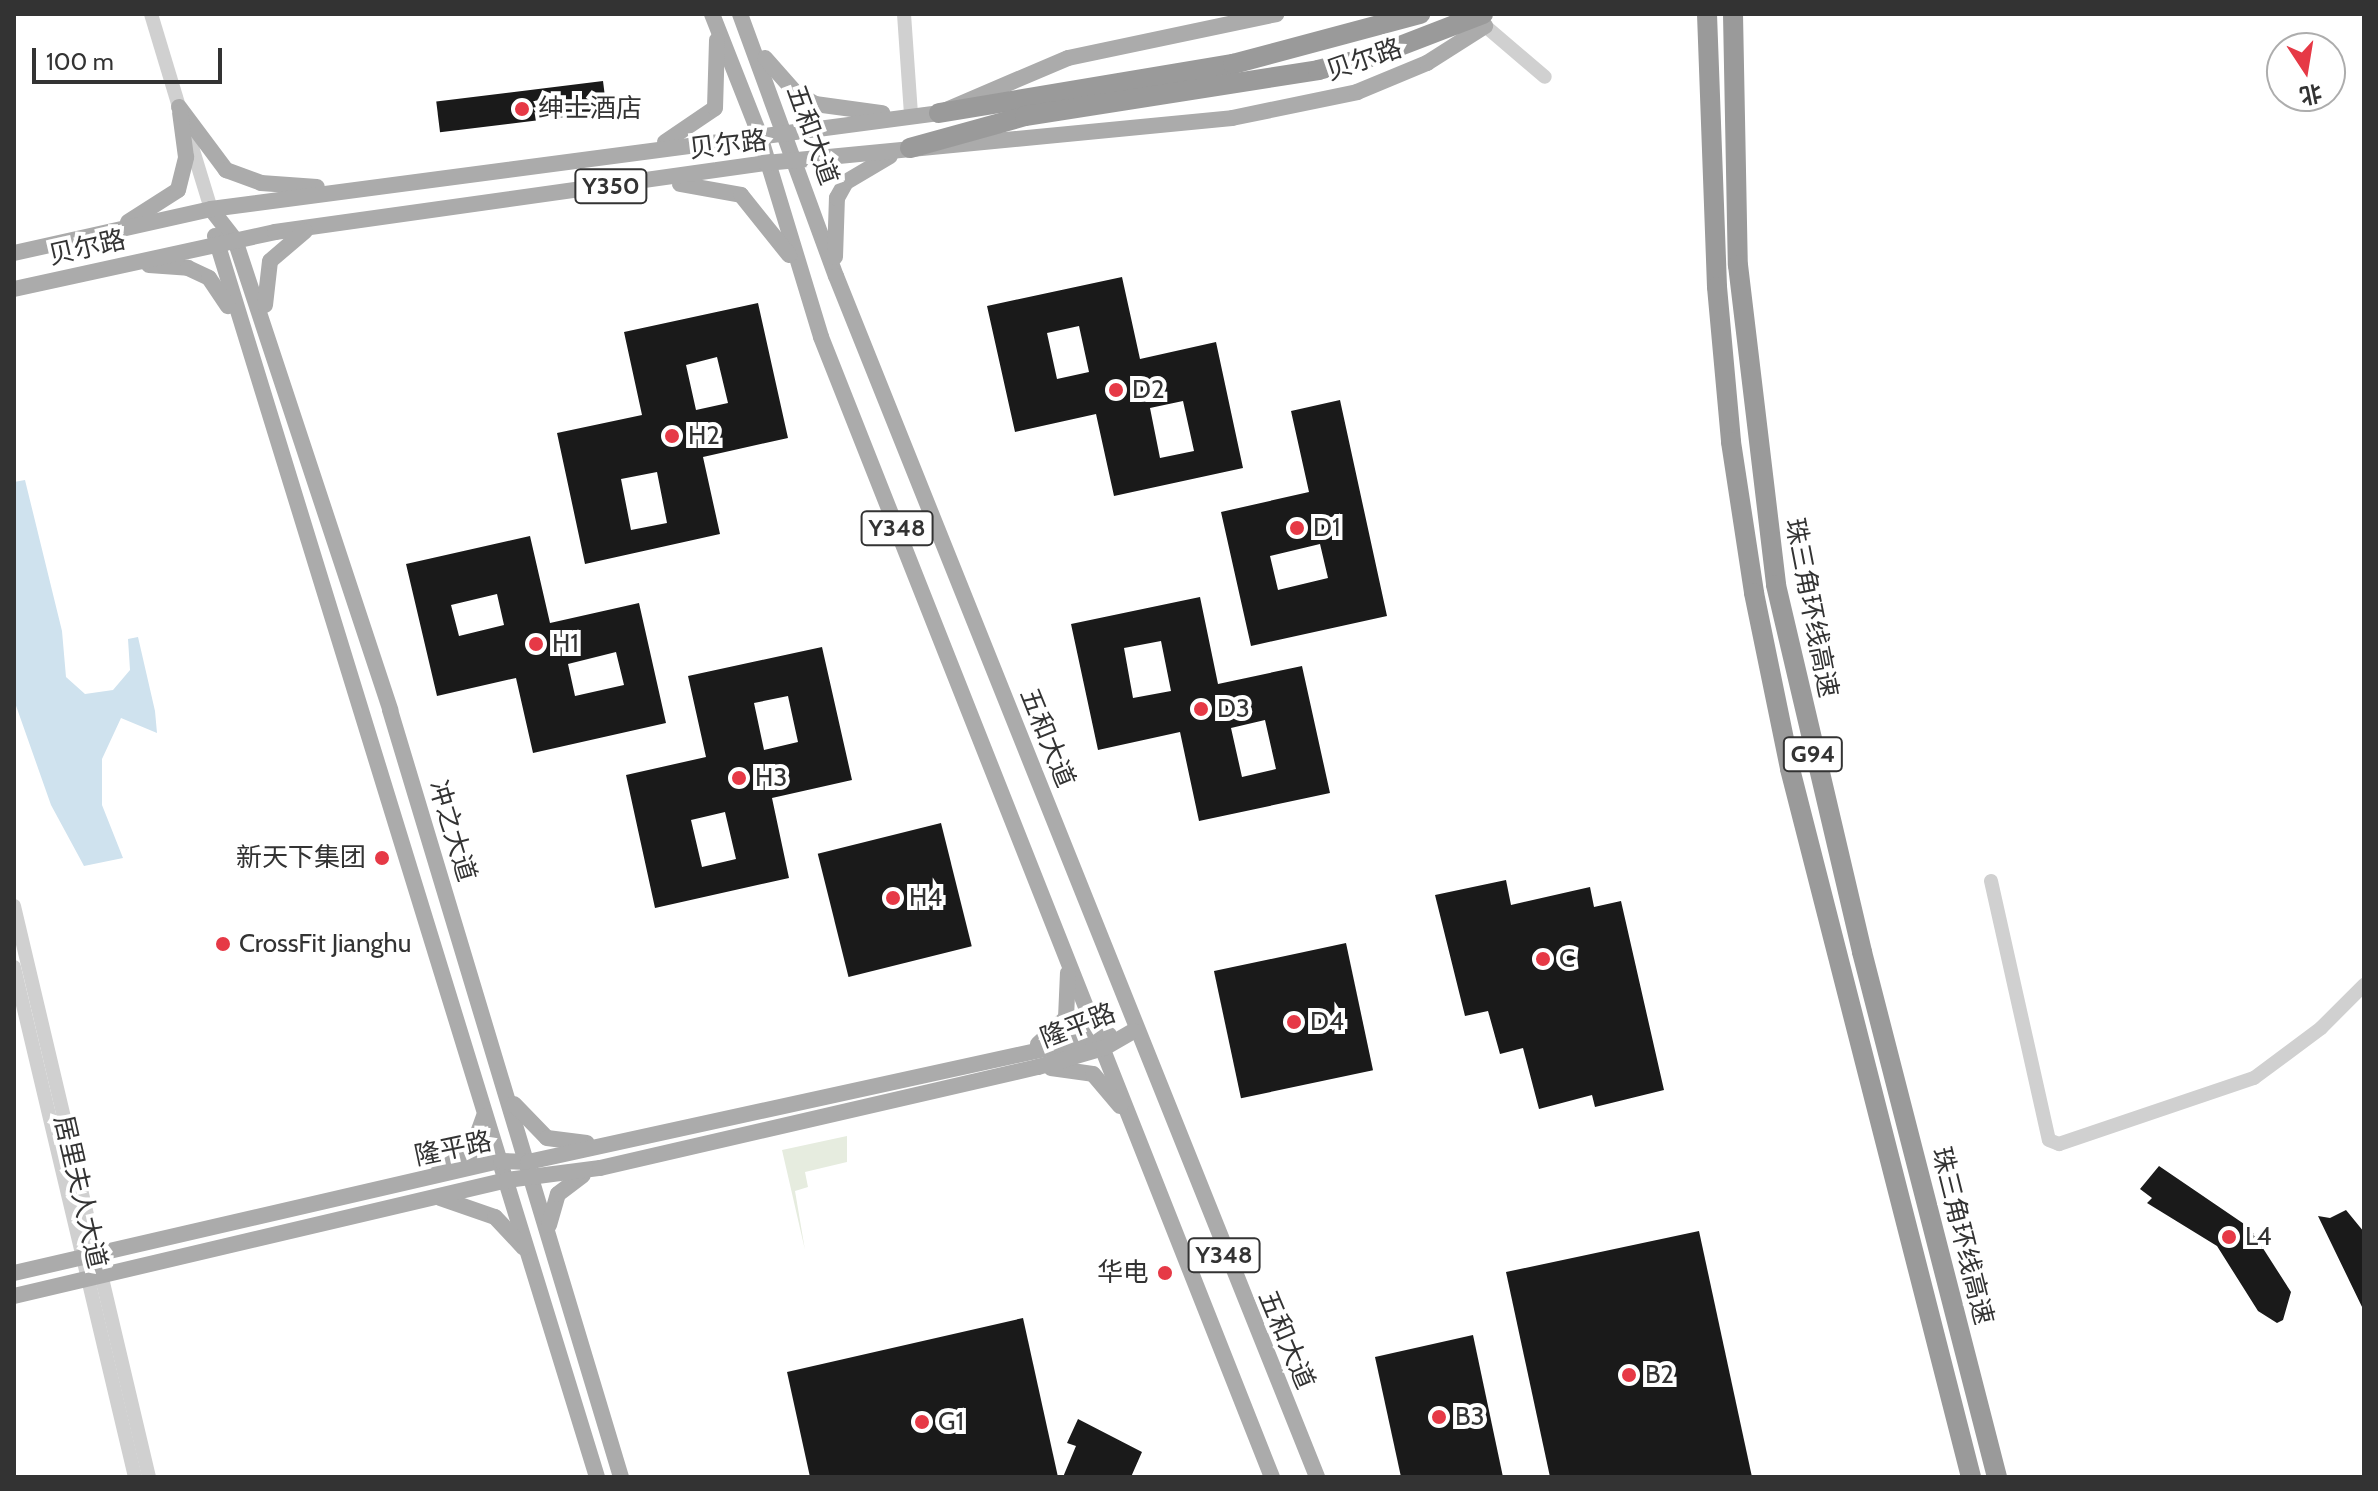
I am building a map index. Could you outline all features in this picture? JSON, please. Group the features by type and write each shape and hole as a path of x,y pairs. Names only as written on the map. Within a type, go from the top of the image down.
{"highway":[{"name":"珠三角环线高速","path":"1707,14 1717,287 1731,442 1754,593 1790,769 1971,1477"},
{"name":"珠三角环线高速","path":"1733,14 1738,265 1776,585 1862,952 1997,1477"},
{"path":"939,113 1233,64 1414,16"},
{"path":"910,148 986,127 1318,70 1374,56 1484,20"}],"main road":[{"name":"五和大道","path":"740,14 788,133 836,276 1134,1031 1317,1477"},
{"name":"贝尔路","path":"14,253 211,209 939,113 1068,58 1276,14"},
{"path":"634,153 682,136 715,108 714,20"},
{"name":"五和大道","path":"714,20 760,136 801,273 1272,1477"},
{"name":"贝尔路","path":"14,289 216,243 313,227 766,163 910,148 978,147 1294,105 1357,92 1413,69 1484,20"},
{"path":"746,31 776,75 815,104 911,115"},
{"path":"179,107 210,153 236,175 347,190"},
{"path":"112,231 178,190 186,157 179,107"},
{"path":"836,276 837,198 867,166 910,148"},
{"path":"630,183 698,184 741,195 760,211 801,273"},
{"name":"冲之大道","path":"211,209 235,240 269,343 534,1180 551,1251 621,1477"},
{"name":"冲之大道","path":"211,209 216,243 597,1477"},
{"path":"269,343 262,286 270,261 289,239 313,227"},
{"path":"116,266 167,264 209,278 249,344"},
{"path":"1033,1047 1066,1018 1065,953"},
{"name":"隆平路","path":"14,1296 507,1180 534,1180 600,1168 1038,1067 1134,1031"},
{"name":"隆平路","path":"14,1273 501,1161 528,1162 612,1144 1033,1047 1101,1042"},
{"path":"1038,1067 1093,1074 1137,1130"},
{"path":"501,1077 518,1111 547,1138 612,1144"},
{"path":"422,1180 471,1152 482,1137 478,1087"},
{"path":"551,1251 549,1222 558,1194 568,1181 600,1168"},
{"path":"435,1197 495,1217 529,1255"}],"street":[{"name":"冲之大道","path":"151,14 211,209"},
{"path":"904,14 911,115"},
{"path":"1471,14 1484,20 1545,77"},
{"path":"1991,881 2049,1140 2059,1144 2254,1078 2321,1028 2364,985"},
{"name":"居里夫人大道","path":"14,906 89,1256"},
{"name":"居里夫人大道","path":"14,967 94,1277 135,1477"},
{"name":"居里夫人大道","path":"94,1277 149,1477"}],"shaded area":[{"path":"847,1136 847,1162 805,1172 808,1187 795,1191 805,1250 782,1150"}],"water":[{"path":"25,480 62,631 66,677 85,694 113,690 130,670 128,639 138,637 157,733 121,718 102,759 102,805 123,858 84,866 51,805 14,700 14,482"}],"building":[{"name":"绅士酒店","path":"603,81 607,112 440,132 436,101"},
{"name":"D2","path":"1122,277 1140,359 1216,342 1243,468 1114,496 1096,414 1015,432 987,306","holes":["1079,326 1089,372 1057,379 1047,333","1183,401 1194,451 1160,458 1150,408"]},
{"name":"H2","path":"758,303 788,438 703,457 720,534 585,564 557,433 642,415 624,332","holes":["717,357 728,403 696,410 686,365","657,472 667,523 631,530 621,479"]},
{"name":"D1","path":"1340,400 1387,616 1251,646 1221,512 1309,492 1291,411","holes":["1320,544 1328,578 1278,590 1270,556"]},
{"name":"H1","path":"530,536 550,623 639,603 666,723 533,753 516,678 437,696 406,564","holes":["497,594 504,625 459,636 451,605","616,652 624,685 575,696 568,664"]},
{"name":"D3","path":"1200,597 1218,684 1302,666 1330,793 1199,821 1180,732 1098,750 1071,624","holes":["1161,641 1171,691 1133,698 1124,648","1265,720 1276,769 1242,777 1231,728"]},
{"name":"H3","path":"822,647 852,780 772,798 789,878 655,908 626,775 706,757 688,676","holes":["788,696 798,742 764,750 754,703","725,812 736,859 702,867 691,820"]},
{"name":"H4","path":"941,823 972,946 848,977 818,854"},
{"name":"C","path":"1506,880 1511,905 1590,887 1594,907 1621,901 1664,1090 1595,1107 1592,1095 1539,1109 1523,1048 1500,1054 1488,1011 1465,1016 1435,895"},
{"name":"D4","path":"1346,943 1373,1070 1241,1098 1214,971"},
{"name":"L4","path":"2159,1166 2250,1228 2291,1292 2283,1320 2277,1323 2258,1311 2217,1246 2147,1203 2152,1198 2140,1189"},
{"path":"2346,1210 2364,1232 2364,1311 2318,1216 2330,1218"},
{"name":"B2","path":"1699,1231 1752,1477 1550,1477 1506,1272"},
{"name":"G1","path":"1023,1318 1058,1477 810,1477 787,1372"},
{"name":"B3","path":"1473,1335 1503,1477 1401,1477 1375,1357"},
{"path":"1078,1419 1142,1452 1131,1477 1063,1477 1076,1446 1067,1443"}],"place":[{"name":"绅士酒店","path":"522,109"},
{"name":"D2","path":"1116,390"},
{"name":"H2","path":"672,436"},
{"name":"D1","path":"1297,528"},
{"name":"H1","path":"536,644"},
{"name":"D3","path":"1201,709"},
{"name":"H3","path":"739,778"},
{"name":"新天下集团","path":"382,858"},
{"name":"H4","path":"893,898"},
{"name":"CrossFit Jianghu","path":"223,944"},
{"name":"C","path":"1543,959"},
{"name":"D4","path":"1294,1022"},
{"name":"L4","path":"2229,1237"},
{"name":"华电","path":"1165,1273"},
{"name":"B2","path":"1629,1375"},
{"name":"B3","path":"1439,1417"},
{"name":"G1","path":"922,1422"}]}
